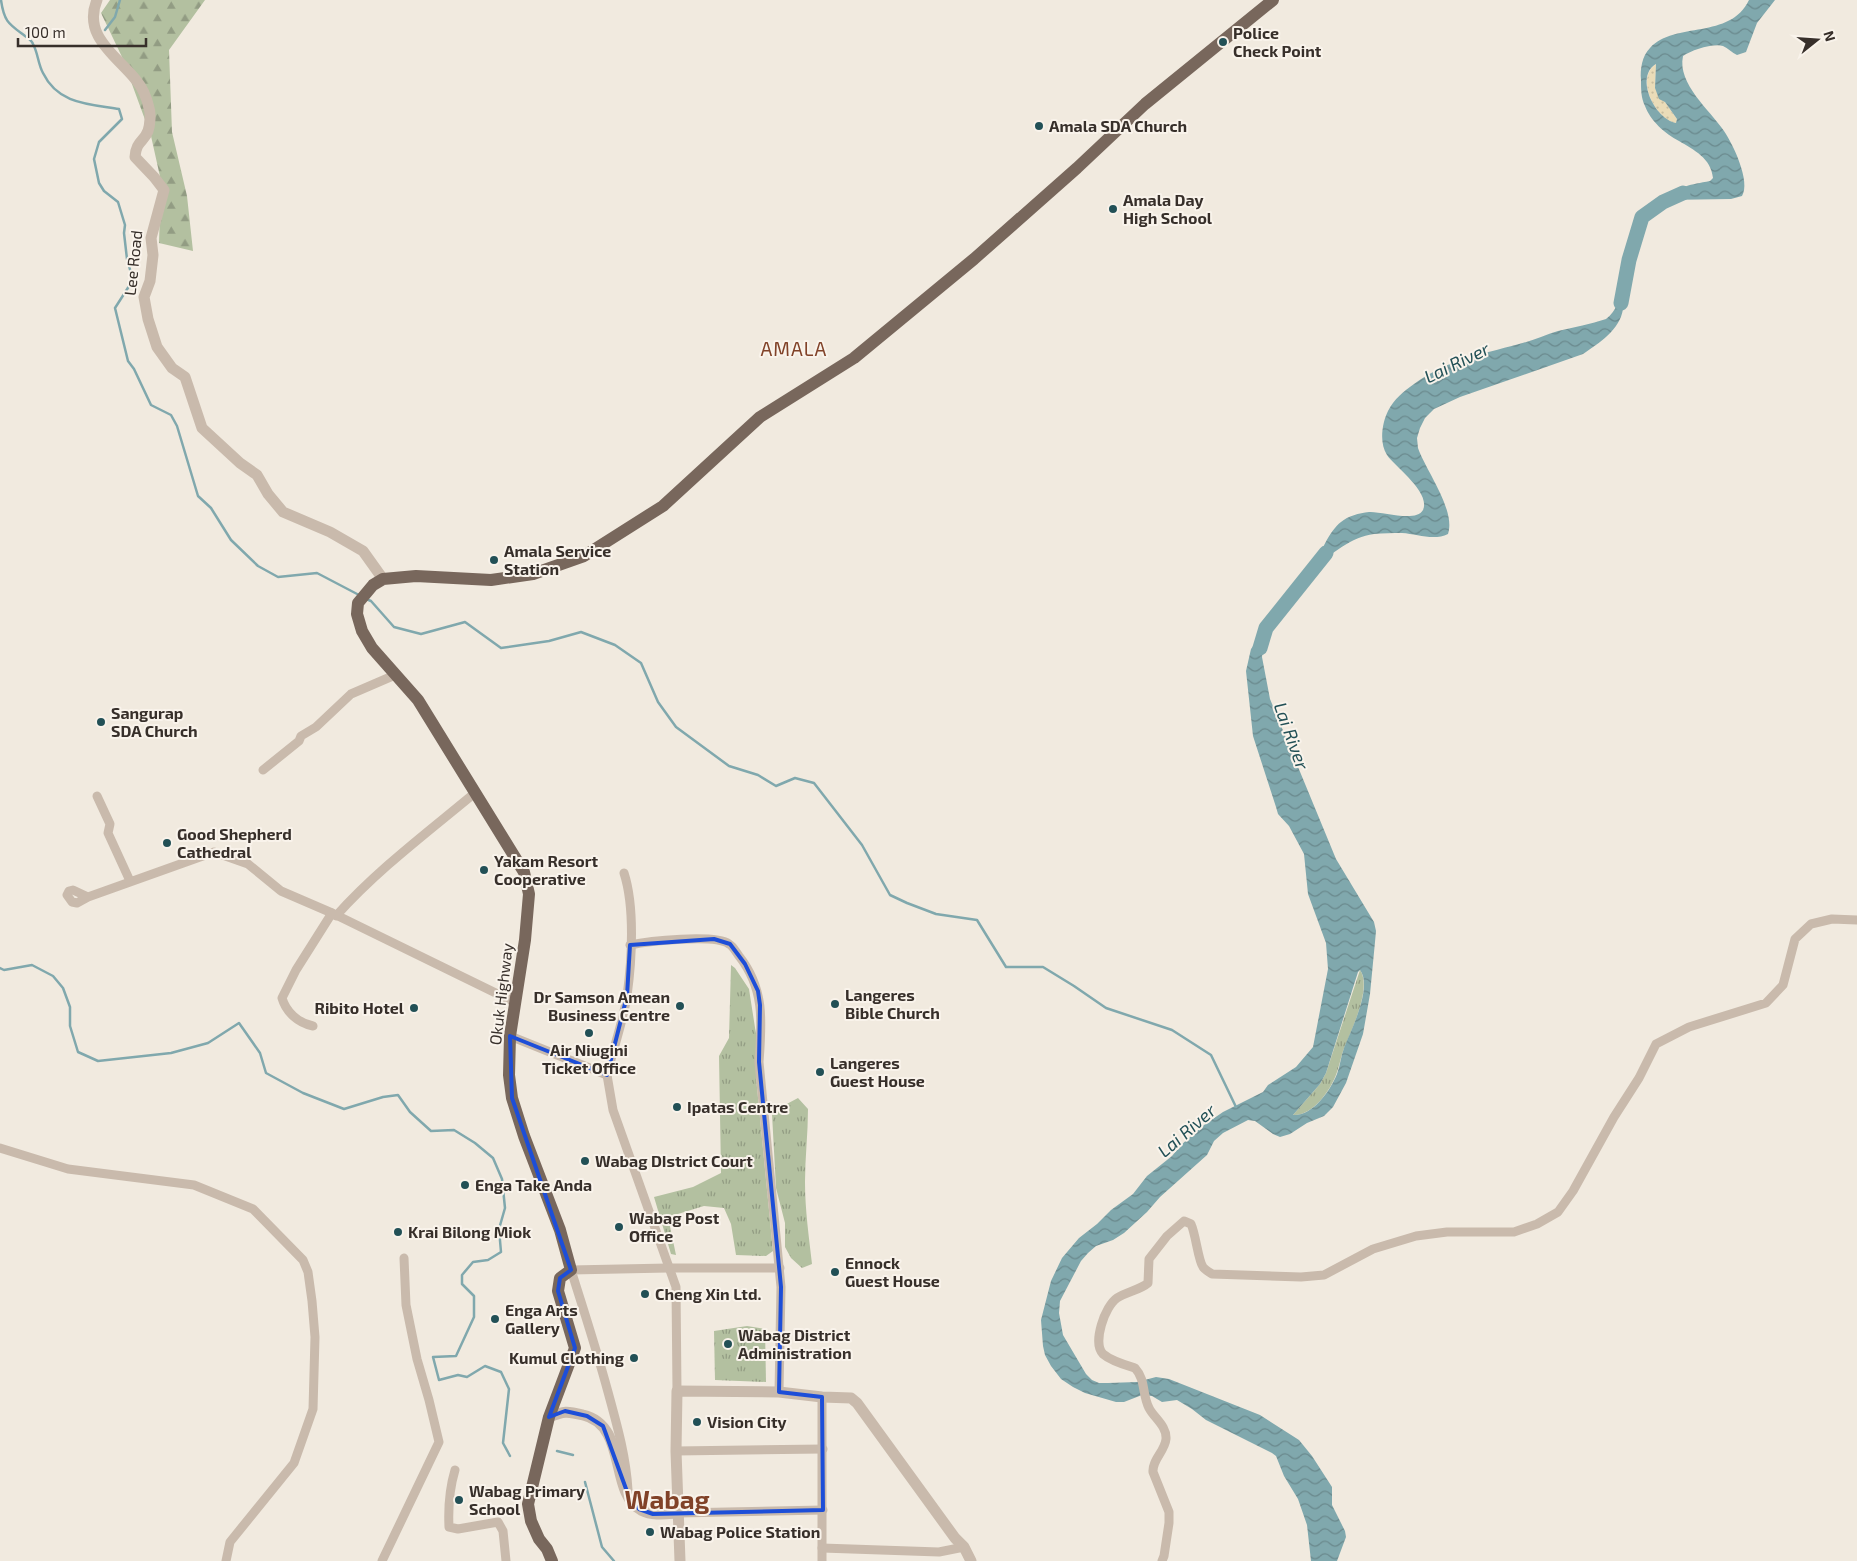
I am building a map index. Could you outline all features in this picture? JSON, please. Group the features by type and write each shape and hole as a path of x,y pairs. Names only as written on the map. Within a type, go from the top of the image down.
{"main road":[{"path":"378,582 416,576 492,580 533,574 584,556 662,506 760,417 854,358 974,258 1077,168 1145,104 1273,0"},
{"name":"Okuk Highway","path":"378,582 358,603 357,614 362,631 372,648 394,676 418,700 524,872 529,894 510,1036 508,1075 512,1098 524,1136 560,1230 570,1270"},
{"path":"552,1561 531,1521 528,1504 549,1417 575,1348 558,1291 560,1278 570,1270"}],"street":[{"name":"Lee Road","path":"97,0 94,6 94,30 102,43 138,82 150,110 148,131 136,147 135,157 164,190 151,238 153,255 150,281 144,297 148,319 157,347 172,368 184,377 202,428 240,463 257,475 268,494 283,512 330,532 362,551 378,582"},
{"path":"263,770 300,741 301,736 316,727 351,694 394,676"},
{"path":"313,1026 304,1024 285,1009 282,998 296,970 334,915 411,846 476,792"},
{"path":"97,796 110,824 108,833 130,881"},
{"path":"88,897 214,852 248,864 281,891 514,1002"},
{"path":"624,873 629,890 630,946 627,996 607,1075 613,1110 630,1153 676,1287 676,1451 680,1561"},
{"path":"1162,1561 1169,1512 1152,1472 1152,1467 1166,1439 1161,1423 1148,1407 1142,1377 1135,1368 1112,1359 1102,1352 1099,1342 1101,1326 1109,1307 1117,1298 1148,1282 1149,1259 1167,1236 1184,1221 1191,1224 1196,1234 1201,1263 1204,1269 1212,1274 1301,1277 1324,1274 1373,1249 1416,1236 1447,1232 1514,1232 1537,1224 1558,1212 1573,1191 1614,1118 1640,1078 1656,1044 1689,1027 1766,1002 1783,985 1795,939 1811,924 1832,919 1857,920"},
{"path":"630,946 644,942 714,939 730,944 745,964 758,992 761,1039 759,1062 782,1287 779,1392"},
{"path":"510,1036 607,1075"},
{"path":"0,1148 68,1169 194,1185 252,1209 303,1260 308,1272 315,1337 313,1408 294,1463 230,1542 226,1561"},
{"path":"382,1561 439,1442 417,1359 406,1305 404,1258"},
{"path":"628,1497 626,1464 616,1419 570,1270 780,1268"},
{"path":"677,1391 779,1392 851,1398 964,1547 971,1561"},
{"path":"822,1397 822,1561"},
{"path":"549,1417 565,1411 587,1416 603,1426 613,1445 628,1497 639,1509 653,1514 823,1510"},
{"path":"676,1451 823,1449"},
{"path":"455,1470 450,1485 448,1505 449,1526 458,1529 498,1522 504,1531 506,1561"},
{"path":"822,1548 939,1552 964,1547"}],"highlighted area":[{"path":"714,939 730,944 745,964 758,991 760,1005 759,1062 781,1287 779,1392 822,1397 823,1510 653,1514 639,1509 629,1497 603,1426 587,1416 565,1411 549,1417 575,1348 558,1291 560,1278 571,1270 512,1098 510,1036 607,1075 627,996 630,945"}],"green space":[{"path":"110,0 205,0 169,50 172,132 187,196 193,251 159,243 161,181 151,136 122,57 101,13"},
{"path":"731,965 749,989 756,1034 756,1077 773,1251 766,1256 736,1255 731,1224 724,1208 704,1206 668,1217 676,1255 671,1254 654,1197 693,1187 721,1173 719,1056 729,1038"},
{"path":"1360,970 1364,987 1360,1008 1334,1079 1326,1094 1314,1107 1300,1114 1293,1115 1320,1084 1326,1073"},
{"path":"798,1098 808,1109 805,1192 812,1264 802,1268 791,1258 785,1247 785,1223 776,1188 772,1114"},
{"path":"747,1326 765,1329 766,1382 715,1380 714,1331"}],"sand":[{"path":"1656,64 1655,88 1677,119 1676,123 1668,120 1661,114 1650,97 1647,79 1650,70"}],"water":[{"path":"1749,0 1775,0 1757,23 1746,52 1737,55 1723,46 1708,46 1683,56 1682,66 1685,77 1696,96 1724,131 1732,145 1743,173 1744,190 1742,196 1731,199 1665,200 1681,188 1710,181 1713,178 1712,171 1701,155 1663,131 1647,111 1641,90 1643,59 1647,51 1661,40 1673,35 1716,26 1729,21 1740,12","holes":["1656,64 1655,88 1659,99 1665,102 1677,119 1676,123 1668,120 1661,114 1650,97 1647,78 1650,70"]},
{"path":"1624,285 1623,309 1618,323 1608,335 1583,354 1460,397 1434,409 1425,418 1417,438 1418,448 1444,502 1448,514 1448,534 1437,537 1402,533 1366,536 1342,547 1314,567 1333,531 1347,518 1369,512 1413,516 1423,510 1422,496 1411,480 1387,455 1383,445 1382,433 1386,416 1393,403 1403,392 1427,376 1452,363 1558,331 1606,319 1615,308"},
{"path":"1266,628 1262,657 1270,699 1336,859 1374,922 1376,931 1370,994 1363,1034 1346,1083 1333,1107 1324,1116 1307,1123 1290,1134 1280,1137 1255,1121 1248,1120 1223,1133 1214,1141 1207,1155 1160,1197 1124,1233 1113,1240 1096,1246 1088,1253 1081,1261 1060,1301 1059,1313 1063,1335 1086,1374 1092,1380 1099,1383 1108,1383 1137,1382 1156,1377 1169,1379 1260,1415 1299,1440 1332,1487 1332,1505 1346,1537 1337,1561 1311,1561 1307,1525 1298,1499 1284,1476 1276,1456 1272,1453 1206,1420 1177,1400 1162,1402 1152,1396 1142,1395 1124,1402 1116,1402 1085,1393 1061,1379 1045,1355 1043,1346 1041,1320 1051,1281 1062,1258 1079,1238 1133,1194 1147,1176 1172,1156 1181,1145 1204,1125 1223,1112 1263,1092 1268,1085 1296,1067 1313,1047 1328,969 1326,943 1308,894 1304,854 1289,826 1278,814 1253,736 1246,671 1251,649","holes":["1360,970 1364,987 1360,1009 1344,1048 1334,1081 1314,1107 1300,1114 1293,1115 1320,1084 1326,1073"]}],"waterway":[{"path":"1,0 8,22 32,42 43,73 57,91 65,97 85,104 119,109 122,119 99,142 94,159 99,183 104,191 118,202 125,225 127,259 133,280 115,308 128,361 134,369 151,405 171,415 177,426 198,496 211,508 231,540 258,566 278,577 317,573 359,595"},
{"path":"105,30 115,17 120,0"},
{"name":"Lai River","path":"1621,303 1629,260 1642,217 1663,202 1683,193"},
{"name":"Lai River","path":"1260,648 1266,628 1326,553"},
{"path":"366,599 371,601 394,627 421,634 465,622 501,648 549,641 581,632 615,645 641,663 658,702 676,727 729,766 758,775 776,786 795,778 814,783 862,845 890,895 936,914 977,920 1006,967 1043,967 1106,1008 1172,1030 1211,1055 1236,1107"},
{"path":"0,968 4,970 32,965 53,976 63,988 70,1007 70,1026 78,1052 98,1061 171,1053 208,1043 239,1023 260,1053 266,1073 303,1093 344,1109 383,1097 398,1095 410,1112 431,1131 454,1130 475,1143 493,1158 502,1179 505,1208 499,1229 501,1252 488,1260 473,1262 462,1275 462,1284 474,1296 474,1317 456,1356 433,1357 439,1380 458,1375 467,1377 485,1366 501,1372 509,1389 503,1443 510,1456"},
{"path":"557,1451 573,1455"},
{"path":"585,1482 602,1547 614,1561"}],"place":[{"name":"Police Check Point","path":"1223,42"},
{"name":"Amala SDA Church","path":"1039,126"},
{"name":"Amala Day High School","path":"1113,209"},
{"name":"Amala Service Station","path":"494,560"},
{"name":"Sangurap SDA Church","path":"101,722"},
{"name":"Good Shepherd Cathedral","path":"167,843"},
{"name":"Yakam Resort Cooperative","path":"484,870"},
{"name":"Langeres Bible Church","path":"835,1004"},
{"name":"Dr Samson Amean Business Centre","path":"680,1006"},
{"name":"Ribito Hotel","path":"414,1008"},
{"name":"Air Niugini Ticket Office","path":"589,1033"},
{"name":"Langeres Guest House","path":"820,1072"},
{"name":"Ipatas Centre","path":"677,1107"},
{"name":"Wabag DIstrict Court","path":"585,1161"},
{"name":"Enga Take Anda","path":"465,1185"},
{"name":"Wabag Post Office","path":"619,1227"},
{"name":"Krai Bilong Miok","path":"398,1232"},
{"name":"Ennock Guest House","path":"835,1272"},
{"name":"Cheng Xin Ltd.","path":"645,1294"},
{"name":"Enga Arts Gallery","path":"495,1319"},
{"name":"Wabag District Administration","path":"728,1344"},
{"name":"Kumul Clothing","path":"634,1358"},
{"name":"Vision City","path":"697,1422"},
{"name":"Wabag Primary School","path":"459,1500"},
{"name":"Wabag Police Station","path":"650,1532"}],"district":[{"name":"AMALA","path":"794,349"},
{"name":"Wabag","path":"667,1500"}]}
